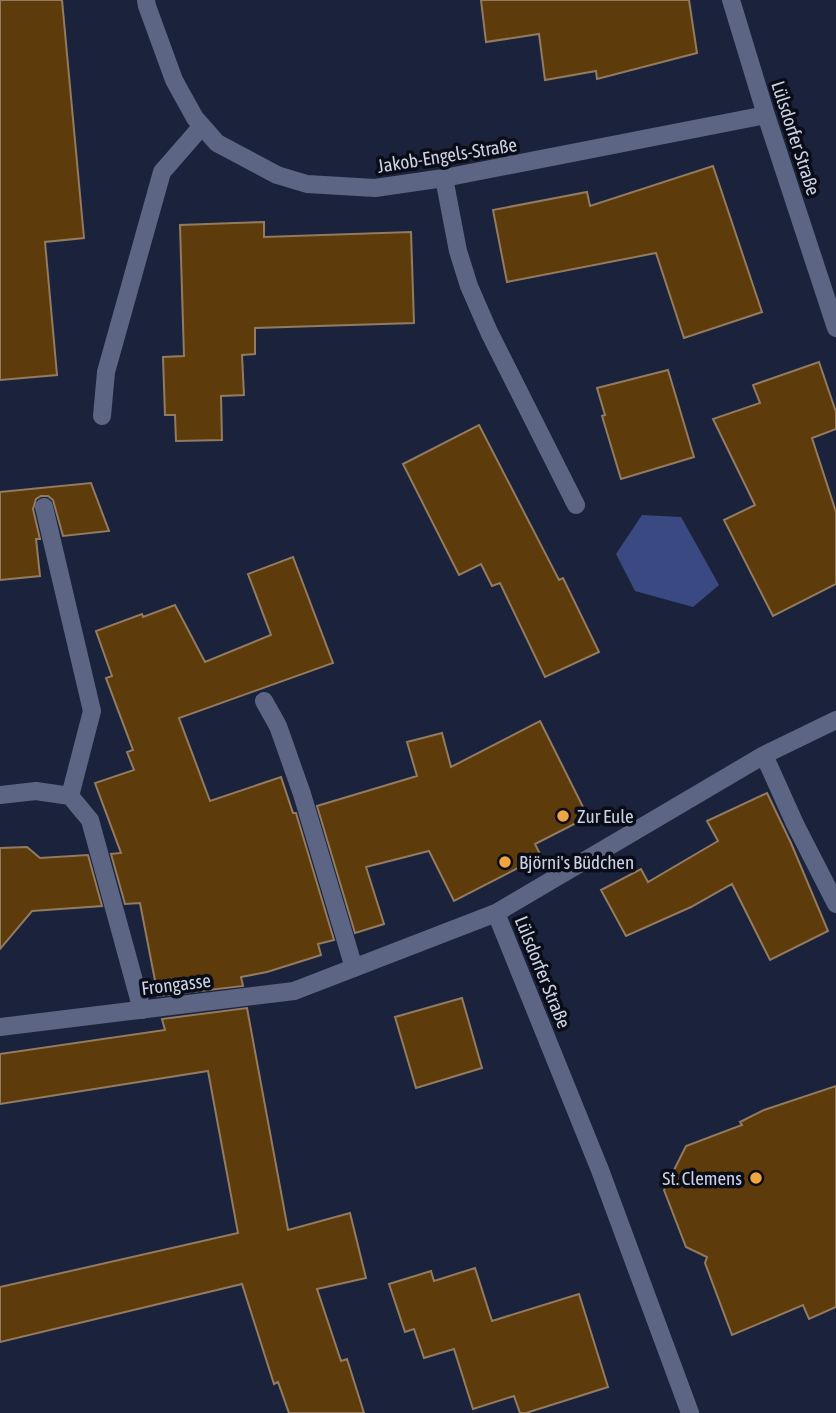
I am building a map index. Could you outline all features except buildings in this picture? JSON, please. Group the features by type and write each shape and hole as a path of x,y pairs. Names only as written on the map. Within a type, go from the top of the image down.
{"street":[{"name":"Jakob-Engels-Straße","path":"146,0 174,80 195,118 217,143 277,175 307,184 375,188 444,178 766,116"},
{"name":"Lülsdorfer Straße","path":"731,0 836,328"},
{"path":"102,416 106,372 162,172 202,126"},
{"path":"444,178 458,251 477,304 576,505"},
{"path":"44,507 92,711 70,796"},
{"path":"264,701 278,726 302,794 354,968"},
{"name":"Lülsdorfer Straße","path":"690,1413 600,1170 496,913 764,755 836,720"},
{"path":"764,755 795,824 836,904"},
{"path":"0,795 36,790 70,796 90,820 142,1010"},
{"name":"Frongasse","path":"0,1027 294,991 496,913"}],"shaded area":[{"path":"642,515 681,517 719,585 693,607 635,591 616,554"}],"place":[{"name":"Zur Eule","path":"563,816"},
{"name":"Björni's Büdchen","path":"505,862"},
{"name":"St. Clemens","path":"756,1178"}]}
